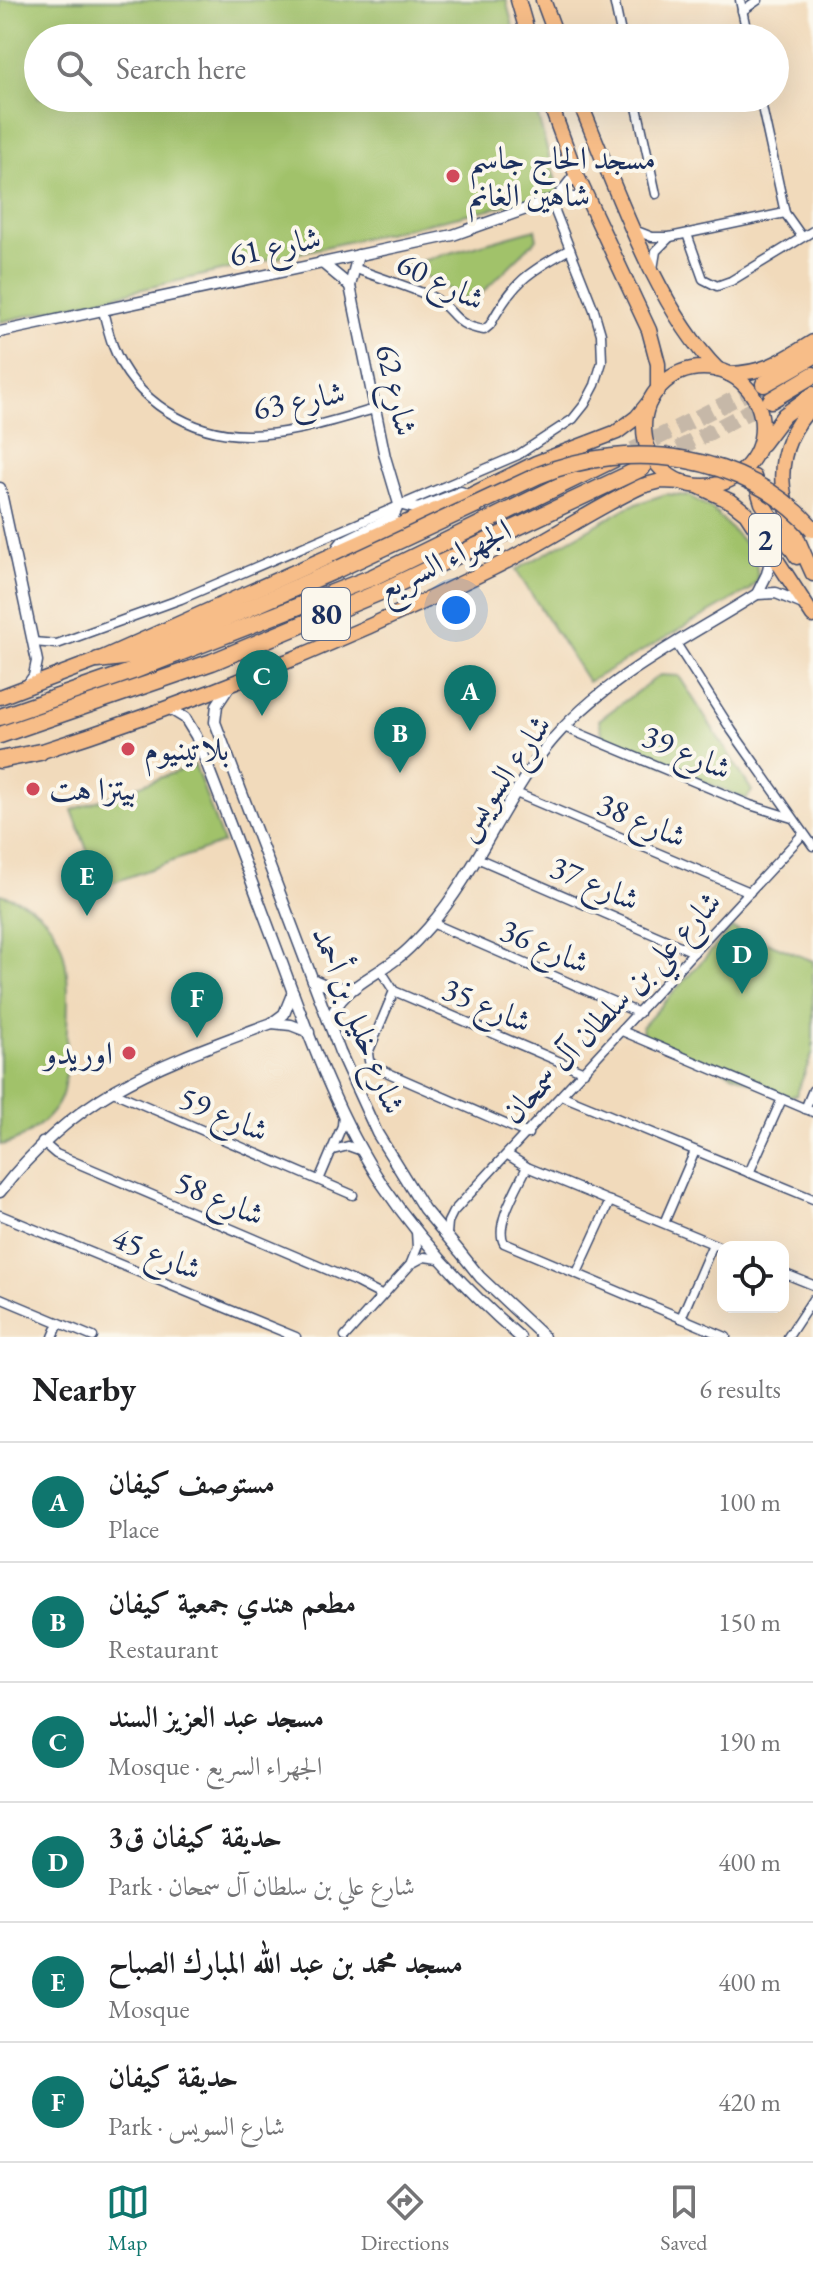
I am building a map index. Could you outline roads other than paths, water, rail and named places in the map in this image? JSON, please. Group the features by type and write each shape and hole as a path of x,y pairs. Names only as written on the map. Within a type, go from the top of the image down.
{"highway":[{"path":"813,356 768,392 813,375"},
{"name":"الجهراء السريع","path":"0,717 133,671 373,577 633,450"},
{"path":"98,660 155,649 337,561 561,466 608,456 648,456 719,467 771,492 799,513 813,529"},
{"name":"الجهراء السريع","path":"0,735 212,662 380,592 642,468"},
{"path":"0,762 40,752"}],"main road":[{"path":"518,0 525,24"},
{"path":"543,0 552,24"},
{"path":"553,112 576,174 656,349 654,395"},
{"path":"584,112 634,230 682,328 698,350 723,372 739,380 755,399 762,423 756,454"},
{"path":"813,342 769,368 753,373 691,369 667,380 654,395 645,416 644,433 648,449 656,463 668,474 689,484 722,483 734,478 756,454 784,415 813,394"},
{"name":"الجهراء السريع","path":"337,561 536,463 617,432 637,417 654,395"},
{"path":"813,405 801,418 788,443 782,485 787,513 813,574"},
{"name":"2","path":"756,454 755,481 762,503 813,581"},
{"name":"الجهراء السريع","path":"40,752 318,649 490,569 642,486 661,481 689,484"},
{"name":"2","path":"689,484 742,509 809,610"},
{"path":"0,697 98,660"}],"street":[{"path":"614,0 619,24"},
{"path":"740,0 745,24"},
{"path":"742,11 758,0"},
{"path":"638,112 656,194"},
{"path":"763,112 785,213 802,237"},
{"path":"570,249 554,200 576,174"},
{"name":"شارع 61","path":"0,332 467,231 554,200 587,198"},
{"path":"634,230 652,237 670,237 785,213"},
{"path":"687,234 703,279 717,286 731,281 813,231"},
{"path":"653,271 656,251 670,237"},
{"name":"شارع 60","path":"354,268 431,297 444,304 457,322 484,330 513,287 570,249"},
{"name":"الجهراء السريع","path":"33,642 57,644 181,599 518,455 560,430 585,404 602,362 601,334 570,249"},
{"name":"شارع 62","path":"358,255 350,286 375,409 399,504"},
{"path":"321,262 350,286"},
{"name":"شارع 63","path":"103,311 114,348 133,380 167,411 197,428 224,433 270,434 375,409"},
{"path":"0,488 37,661 34,676 25,688"},
{"path":"337,561 338,547 342,542 393,517 399,504 414,509 461,492 469,496"},
{"path":"772,552 767,574 757,594 776,593 809,610"},
{"name":"شارع السويس","path":"329,1022 341,999 353,987 400,957 432,923 477,858 540,756 564,727 603,691 634,669 757,594"},
{"path":"677,645 813,846"},
{"path":"37,661 51,674 65,673"},
{"path":"196,736 204,725 217,727 217,705 233,681"},
{"name":"شارع خليل بن أحمد","path":"167,707 185,718 196,736 319,1058 363,1152 407,1219 441,1261 520,1337"},
{"name":"شارع خليل بن أحمد","path":"217,727 340,1052 377,1133 426,1211 480,1277 544,1337"},
{"name":"39 شارع","path":"564,727 750,805 792,818"},
{"name":"شارع 38","path":"516,793 750,892"},
{"name":"شارع علي بن سلطان آل سمحان","path":"447,1234 453,1212 803,834"},
{"name":"شارع 37","path":"477,858 694,952"},
{"name":"شارع 36","path":"432,923 639,1013"},
{"path":"277,948 289,949 298,940"},
{"path":"284,968 293,959 305,960"},
{"name":"شارع 35","path":"381,971 394,991 584,1072"},
{"path":"314,980 332,988 353,987"},
{"path":"394,991 368,1053 369,1061 377,1068 528,1134"},
{"path":"0,1192 42,1142 74,1115 135,1077 272,1023 284,1014 293,992"},
{"path":"272,1023 291,1025 309,1032"},
{"path":"622,1031 809,1110 813,1090"},
{"path":"319,1058 331,1060 340,1052"},
{"name":"شارع 59","path":"110,1091 353,1195"},
{"path":"563,1096 813,1199"},
{"path":"749,1173 782,1099"},
{"path":"319,1180 342,1126 343,1113"},
{"name":"شارع 58","path":"42,1142 56,1154 381,1295"},
{"path":"332,1150 348,1146 363,1152"},
{"path":"664,1223 695,1151"},
{"path":"508,1155 527,1167 717,1246"},
{"path":"527,1167 501,1225 501,1237 511,1247 726,1337"},
{"path":"577,1273 610,1201"},
{"path":"407,1219 413,1210 440,1215 453,1212"},
{"name":"شارع 45","path":"0,1215 296,1337"},
{"path":"411,1264 417,1248 416,1231"},
{"path":"681,1318 713,1244"},
{"path":"349,1336 381,1295 411,1264 424,1257 456,1260 460,1252"},
{"path":"789,1275 813,1285"},
{"path":"0,1298 93,1337"},
{"path":"788,1337 813,1299"},
{"path":"53,1337 59,1323"}],"tunnel":[{"path":"633,450 764,384"},
{"path":"657,460 771,400"}],"place":[{"name":"مسجد الحاج جاسم شاهين الغانم","path":"453,176"},
{"name":"مسجد عبد العزيز السند","path":"262,716"},
{"name":"مستوصف كيفان","path":"470,731"},
{"name":"بلاتينيوم","path":"128,749"},
{"name":"مطعم هندي جمعية كيفان","path":"400,773"},
{"name":"بيتزا هت","path":"33,789"},
{"name":"مسجد محمد بن عبد الله المبارك الصباح","path":"87,916"},
{"name":"حديقة كيفان ق3","path":"742,994"},
{"name":"حديقة كيفان","path":"197,1038"},
{"name":"اوريدو","path":"129,1053"}]}
